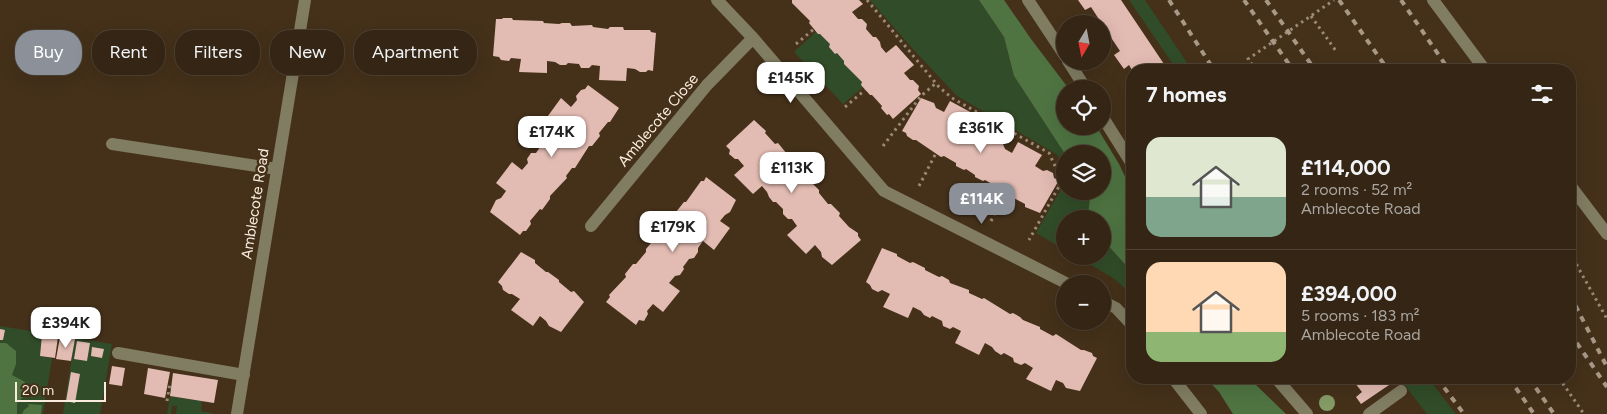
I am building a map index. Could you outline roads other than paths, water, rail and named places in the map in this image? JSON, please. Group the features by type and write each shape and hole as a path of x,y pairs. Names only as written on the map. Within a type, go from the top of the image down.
{"street":[{"name":"Amblecote Road","path":"237,414 305,0"},
{"path":"717,0 753,38 884,191 1056,278"},
{"path":"1028,0 1056,42"},
{"path":"1434,0 1481,64"},
{"name":"Amblecote Close","path":"591,226 707,85 753,38"},
{"path":"1111,130 1126,154"},
{"path":"112,144 278,170"},
{"path":"1576,193 1607,234"},
{"path":"1111,306 1126,319"},
{"path":"118,354 244,375"},
{"path":"1178,384 1201,414"},
{"path":"1281,384 1307,414"},
{"path":"1369,414 1401,391"}],"railway":[{"path":"1169,0 1210,64"},
{"path":"1244,0 1289,64"},
{"path":"1266,0 1311,64"},
{"path":"1339,0 1384,64"},
{"path":"1401,0 1445,64"},
{"path":"1576,307 1607,367"},
{"path":"1576,342 1607,387"},
{"path":"1442,384 1464,414"},
{"path":"1513,384 1534,414"},
{"path":"1533,384 1554,414"}]}
